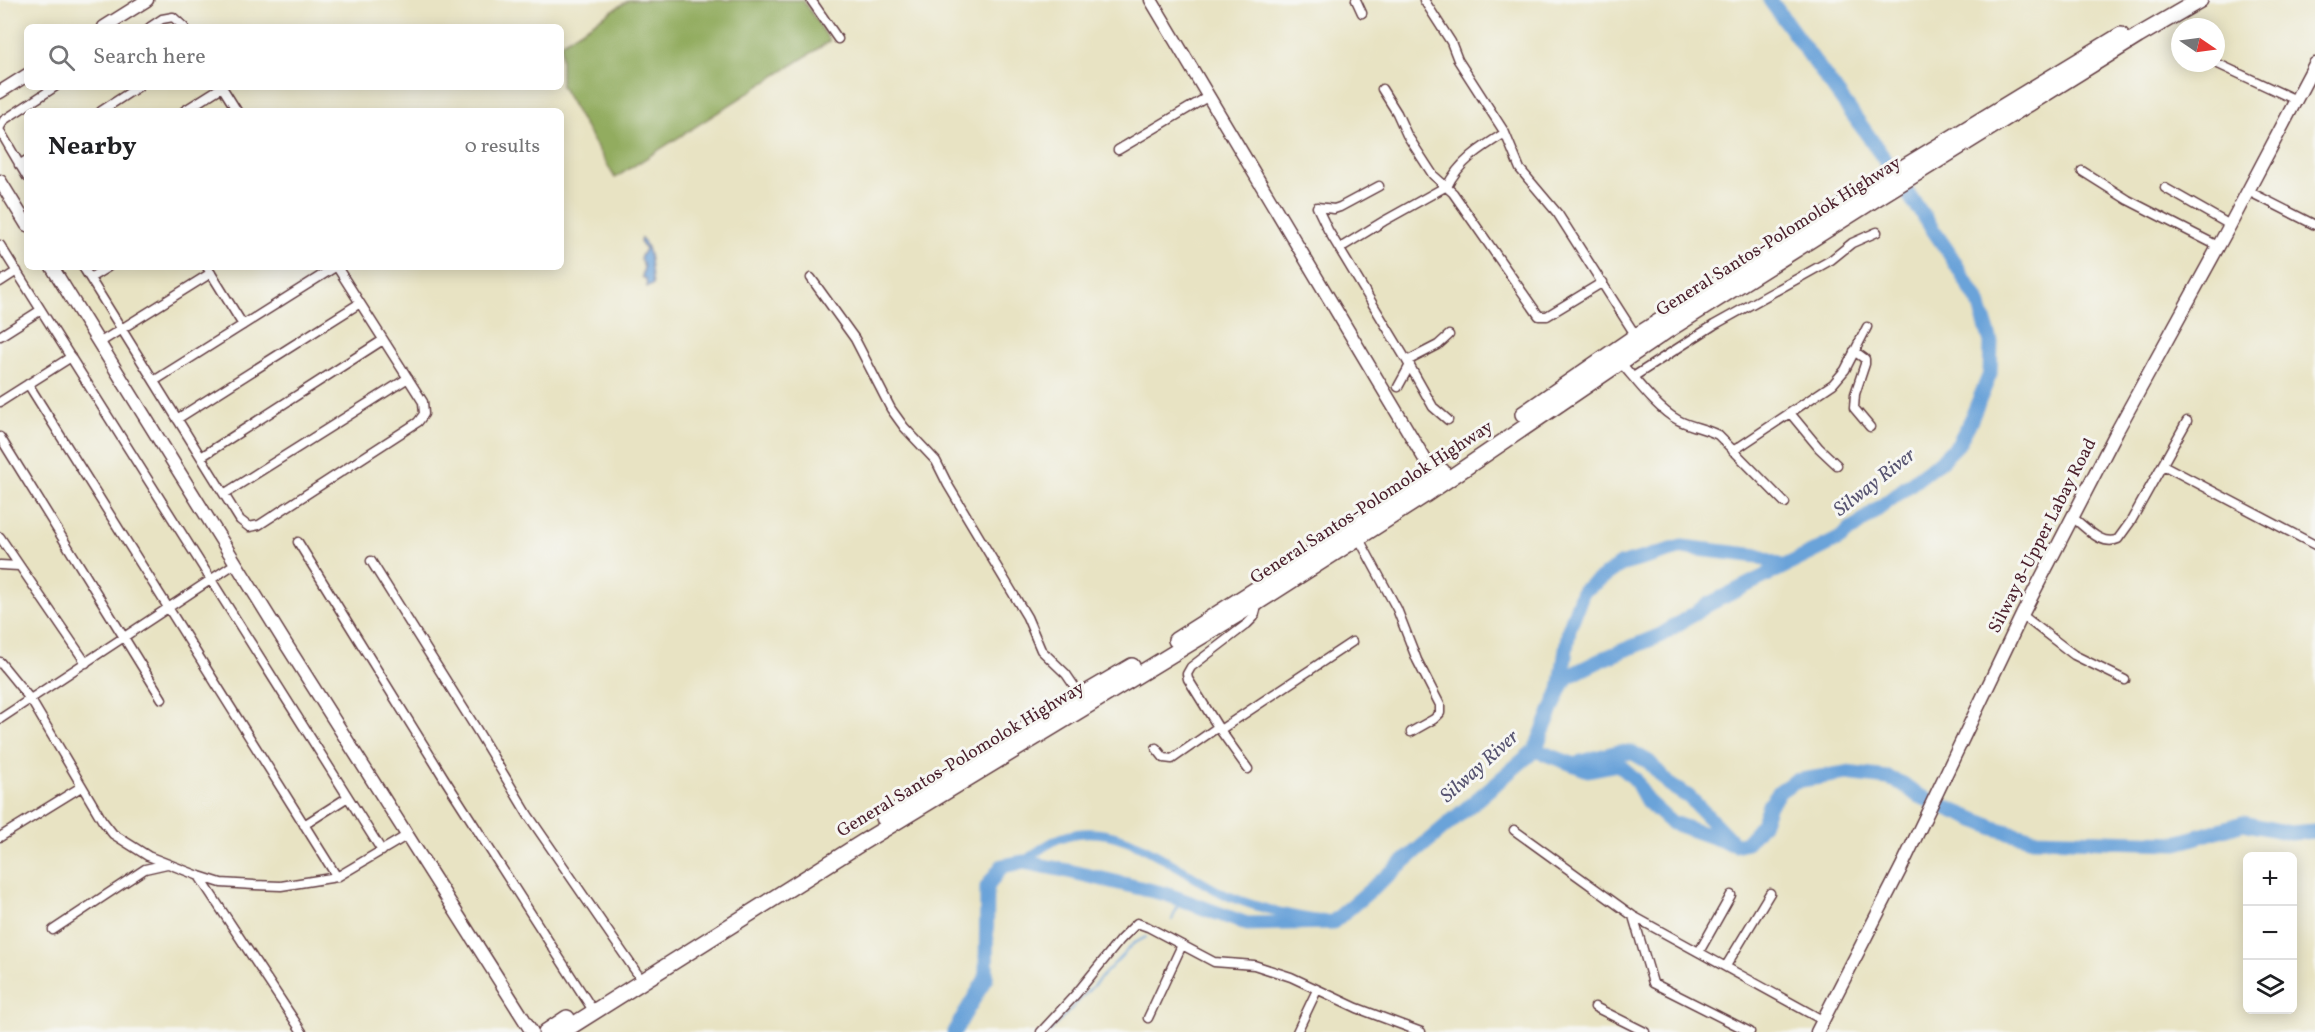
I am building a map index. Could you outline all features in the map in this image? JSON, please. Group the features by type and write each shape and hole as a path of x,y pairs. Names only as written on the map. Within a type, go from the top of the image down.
{"highway":[{"path":"546,1032 640,978 1028,727 1157,652 1437,480 1636,336 1926,160 2180,0"},
{"name":"General Santos-Polomolok Highway","path":"1926,160 2200,0"},
{"name":"General Santos-Polomolok Highway","path":"640,978 1258,602 1437,480 1620,362 1874,192"},
{"path":"562,1032 591,1008"}],"street":[{"path":"109,24 147,0"},
{"path":"811,0 838,39"},
{"path":"1151,0 1437,480"},
{"path":"1356,0 1362,13"},
{"path":"1424,0 1451,42 1458,60 1505,133 1520,169 1541,191 1558,214 1604,282 1636,336"},
{"path":"155,24 168,17 173,17 181,24"},
{"name":"Silway 8-Upper Labay Road","path":"1820,1026 1922,826 2022,615 2072,517 2315,64"},
{"path":"2225,67 2296,100"},
{"path":"0,92 24,77"},
{"path":"1382,89 1438,182 1446,187 1539,316 1547,316 1604,282"},
{"path":"23,162 0,129 4,120 50,90"},
{"path":"106,108 133,90"},
{"path":"189,108 217,90"},
{"path":"224,90 235,108"},
{"path":"1118,150 1209,96"},
{"path":"1340,248 1446,187 1459,167 1478,150 1505,133"},
{"path":"2082,171 2128,200 2218,246"},
{"path":"0,181 24,220"},
{"path":"1379,186 1334,209 1314,204 1409,363 1432,407 1448,420"},
{"path":"2165,188 2230,225"},
{"path":"2248,191 2315,225"},
{"path":"1634,377 1714,325 1831,260 1852,243 1877,232"},
{"path":"0,245 382,851"},
{"path":"54,270 406,836 532,1032"},
{"path":"85,270 224,494 244,525 249,527 259,525 422,419 425,408 423,402 338,270"},
{"path":"90,278 103,270"},
{"path":"99,343 209,270 243,325"},
{"path":"154,381 331,270"},
{"path":"0,282 17,271"},
{"path":"811,278 855,339 891,409 904,427 936,461 1027,617 1041,650 1066,674 1081,696"},
{"path":"177,419 360,303"},
{"path":"0,336 41,310"},
{"path":"1733,452 1833,384 1845,370 1867,327"},
{"path":"1398,387 1409,363 1438,345 1449,335"},
{"path":"201,457 383,340"},
{"path":"1854,351 1865,359 1855,394 1854,408 1870,427"},
{"path":"0,402 71,357"},
{"path":"1620,362 1676,419 1708,429 1718,435 1785,503"},
{"path":"224,494 408,378"},
{"path":"28,384 337,877"},
{"path":"1790,413 1819,448 1837,465"},
{"path":"2072,517 2095,536 2107,542 2118,539 2187,421"},
{"path":"0,437 162,699"},
{"path":"2163,465 2315,545"},
{"path":"1357,536 1397,609 1417,660 1440,705 1440,713 1434,719 1411,732"},
{"path":"0,537 86,663"},
{"path":"298,542 450,788 591,1008"},
{"path":"371,561 528,815 640,978"},
{"path":"0,719 236,563"},
{"path":"0,565 20,566"},
{"path":"1248,769 1219,728 1187,674 1191,667 1251,620 1258,602"},
{"path":"2022,615 2074,655 2125,680"},
{"path":"1156,748 1164,758 1172,759 1352,642"},
{"path":"0,662 31,700 81,787 113,834 167,864 221,883 281,886 337,877 406,836"},
{"path":"0,837 81,787"},
{"path":"304,825 348,797"},
{"path":"1514,830 1634,916 1726,966 1820,1026"},
{"path":"53,930 145,869 167,864"},
{"path":"199,876 302,1032"},
{"path":"1726,966 1770,893"},
{"path":"1699,952 1731,896"},
{"path":"1634,916 1653,983 1750,1032"},
{"path":"1041,1032 1135,924 1148,927 1214,962 1254,965 1291,976 1317,990 1421,1032"},
{"path":"1148,1018 1182,945"},
{"path":"1297,1032 1317,990"},
{"path":"1595,1007 1645,1032"}],"green space":[{"path":"629,0 803,0 830,41 615,178 563,90 564,41"}],"water":[{"path":"641,238 645,243 650,260 653,285 647,287 646,279 642,277 644,267 640,258 645,249 640,242"}],"waterway":[{"name":"Silway River","path":"954,1032 986,978 987,887 1002,866 1023,862 1166,894 1247,924 1333,922 1535,750 1560,690 1569,629 1583,591 1620,565 1682,547 1758,556 1783,567 1839,539 1943,459 1958,444 1990,374 1991,342 1979,303 1949,253 1867,134 1770,0"},
{"path":"1561,688 1567,677 1605,658 1661,635 1709,604 1783,567"},
{"path":"1535,750 1588,770 1618,764 1635,779 1647,801 1670,822 1735,845 1747,842 1762,824 1769,805 1780,791 1795,781 1846,773 1888,778 1903,784 1917,795 1994,828 2033,839 2177,843 2243,823 2290,833 2315,831"},
{"path":"1581,762 1618,752 1633,753 1649,762 1671,786 1689,797 1733,843"},
{"path":"1023,862 1049,844 1066,836 1088,833 1109,835 1150,851 1226,895 1279,912 1333,922"},
{"path":"1172,920 1180,900"},
{"path":"1049,1032 1133,944 1146,937"}]}
